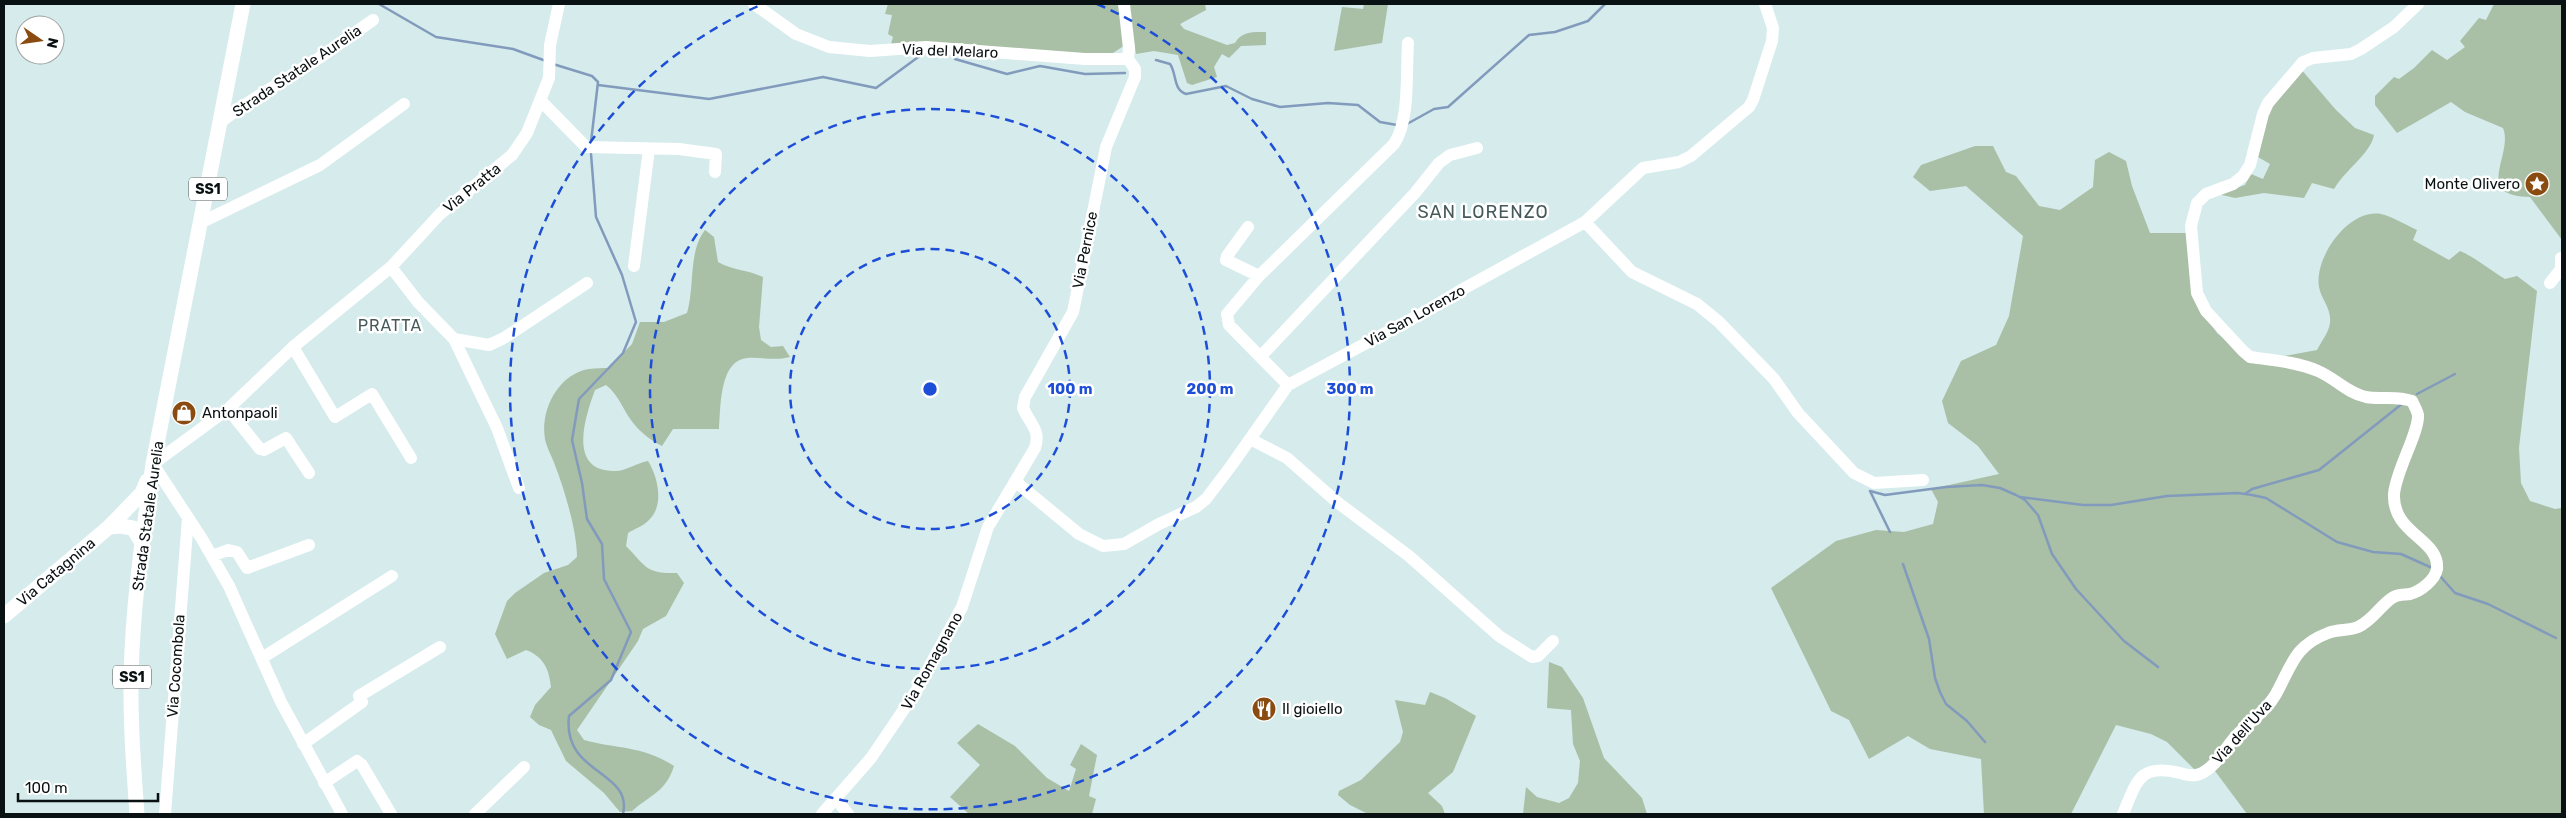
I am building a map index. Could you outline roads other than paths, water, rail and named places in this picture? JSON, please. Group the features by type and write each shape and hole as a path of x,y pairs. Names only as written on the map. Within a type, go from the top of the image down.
{"main road":[{"name":"Strada Statale Aurelia","path":"137,814 133,770 132,651 141,541 153,464 222,122 243,4"},
{"path":"123,513 141,475 158,393 172,373"},
{"name":"Via Catagnina","path":"4,616 123,513 142,493 153,464"},
{"name":"Via Catagnina","path":"109,527 133,528 141,541"}],"street":[{"name":"Via Pratta","path":"153,464 228,409 293,347 391,267 440,214 512,155 527,133 550,74 548,56 559,4"},
{"name":"Via del Melaro","path":"754,4 796,34 829,47 870,51 926,47 1130,61"},
{"name":"Via Pernice","path":"1016,482 1038,439 1037,430 1023,408 1025,396 1073,312 1104,154 1111,129 1134,77 1135,69 1130,61 1124,4"},
{"name":"Via San Lorenzo","path":"1016,482 1079,534 1096,544 1112,546 1124,544 1201,503 1288,385 1430,309 1585,222 1643,168 1679,162 1691,156 1749,108 1772,41 1773,28 1765,4"},
{"name":"Via dell'Uva","path":"2123,814 2136,783 2152,771 2162,769 2191,776 2201,774 2215,764 2239,732 2262,713 2276,694 2291,661 2307,644 2329,632 2358,627 2370,619 2394,596 2412,594 2434,578 2437,568 2434,554 2401,522 2394,502 2401,467 2418,414 2412,401 2398,396 2366,397 2342,387 2320,372 2303,366 2250,356 2243,351 2206,311 2197,294 2191,226 2197,203 2206,194 2233,184 2250,165 2263,114 2280,88 2303,62 2313,58 2351,54 2362,49 2394,27 2418,4"},
{"name":"Strada Statale Aurelia","path":"222,122 238,109 320,58 373,20"},
{"path":"1288,385 1228,325 1226,320 1227,314 1259,276 1394,144 1400,135 1408,43"},
{"path":"541,101 586,147 680,149 716,154 715,172"},
{"path":"202,222 320,165 404,104"},
{"path":"1261,356 1415,193 1439,163 1450,155 1477,148"},
{"path":"634,266 649,149"},
{"path":"1585,222 1632,272 1697,304 1719,322 1774,380 1798,414 1854,473 1874,483 1923,480"},
{"path":"1248,226 1226,260 1259,276"},
{"path":"2550,283 2561,269 2561,258"},
{"path":"391,267 418,302 454,340 497,428 519,488"},
{"path":"454,340 489,345 495,343 587,283"},
{"path":"293,347 335,418 372,394 411,458"},
{"path":"228,409 260,449 264,450 286,438 309,473"},
{"path":"1250,439 1287,458 1338,502 1409,556 1499,636 1532,657 1538,656 1554,641"},
{"path":"153,464 229,586 303,744 342,814"},
{"name":"Via Romagnano","path":"822,814 837,800 891,731 954,624 988,527 1016,482"},
{"name":"Via Cocombola","path":"165,814 188,518"},
{"path":"212,556 228,550 237,552 247,568 309,545"},
{"path":"262,658 392,576"},
{"path":"303,744 362,702 359,696 440,647"},
{"path":"324,783 358,761 391,814"},
{"path":"475,814 524,767"},
{"path":"837,800 848,814"}],"waterway":[{"path":"379,4 436,37 513,49 546,61"},
{"path":"1407,124 1434,109 1448,107 1529,35 1555,32 1588,21 1605,4"},
{"path":"598,85 709,99 823,77 876,88 921,55"},
{"path":"955,59 1007,74 1040,66 1085,74 1125,73"},
{"path":"1156,60 1170,64 1179,89 1186,94 1226,86 1252,99 1280,107 1328,103 1358,105 1380,122 1397,125"},
{"path":"553,64 592,76 598,82 591,142"},
{"path":"591,154 596,217 622,275 636,322 623,353 579,399 572,440 582,483 587,519 602,544 604,579 631,632 611,680 569,716 570,735 576,750 618,788 623,800 623,814"},
{"path":"2417,394 2455,374"},
{"path":"2245,494 2252,489 2319,470 2403,403"},
{"path":"1870,491 1885,495 1946,487 1982,485 2000,488 2025,500 2038,515 2052,554 2076,589 2124,641 2158,667"},
{"path":"1870,491 1890,532"},
{"path":"2020,497 2083,505 2111,505 2167,496 2238,493 2252,495 2266,498 2337,542 2373,552 2401,554 2430,567"},
{"path":"1903,564 1929,639 1935,678 1940,692 1946,704 1967,721 1985,742"},
{"path":"2440,576 2455,593 2488,604 2556,638"}],"place":[{"name":"Monte Olivero","path":"2537,184"},
{"name":"Antonpaoli","path":"184,413"},
{"name":"Il gioiello","path":"1264,709"}],"district":[{"name":"SAN LORENZO","path":"1483,212"},
{"name":"PRATTA","path":"390,325"}]}
